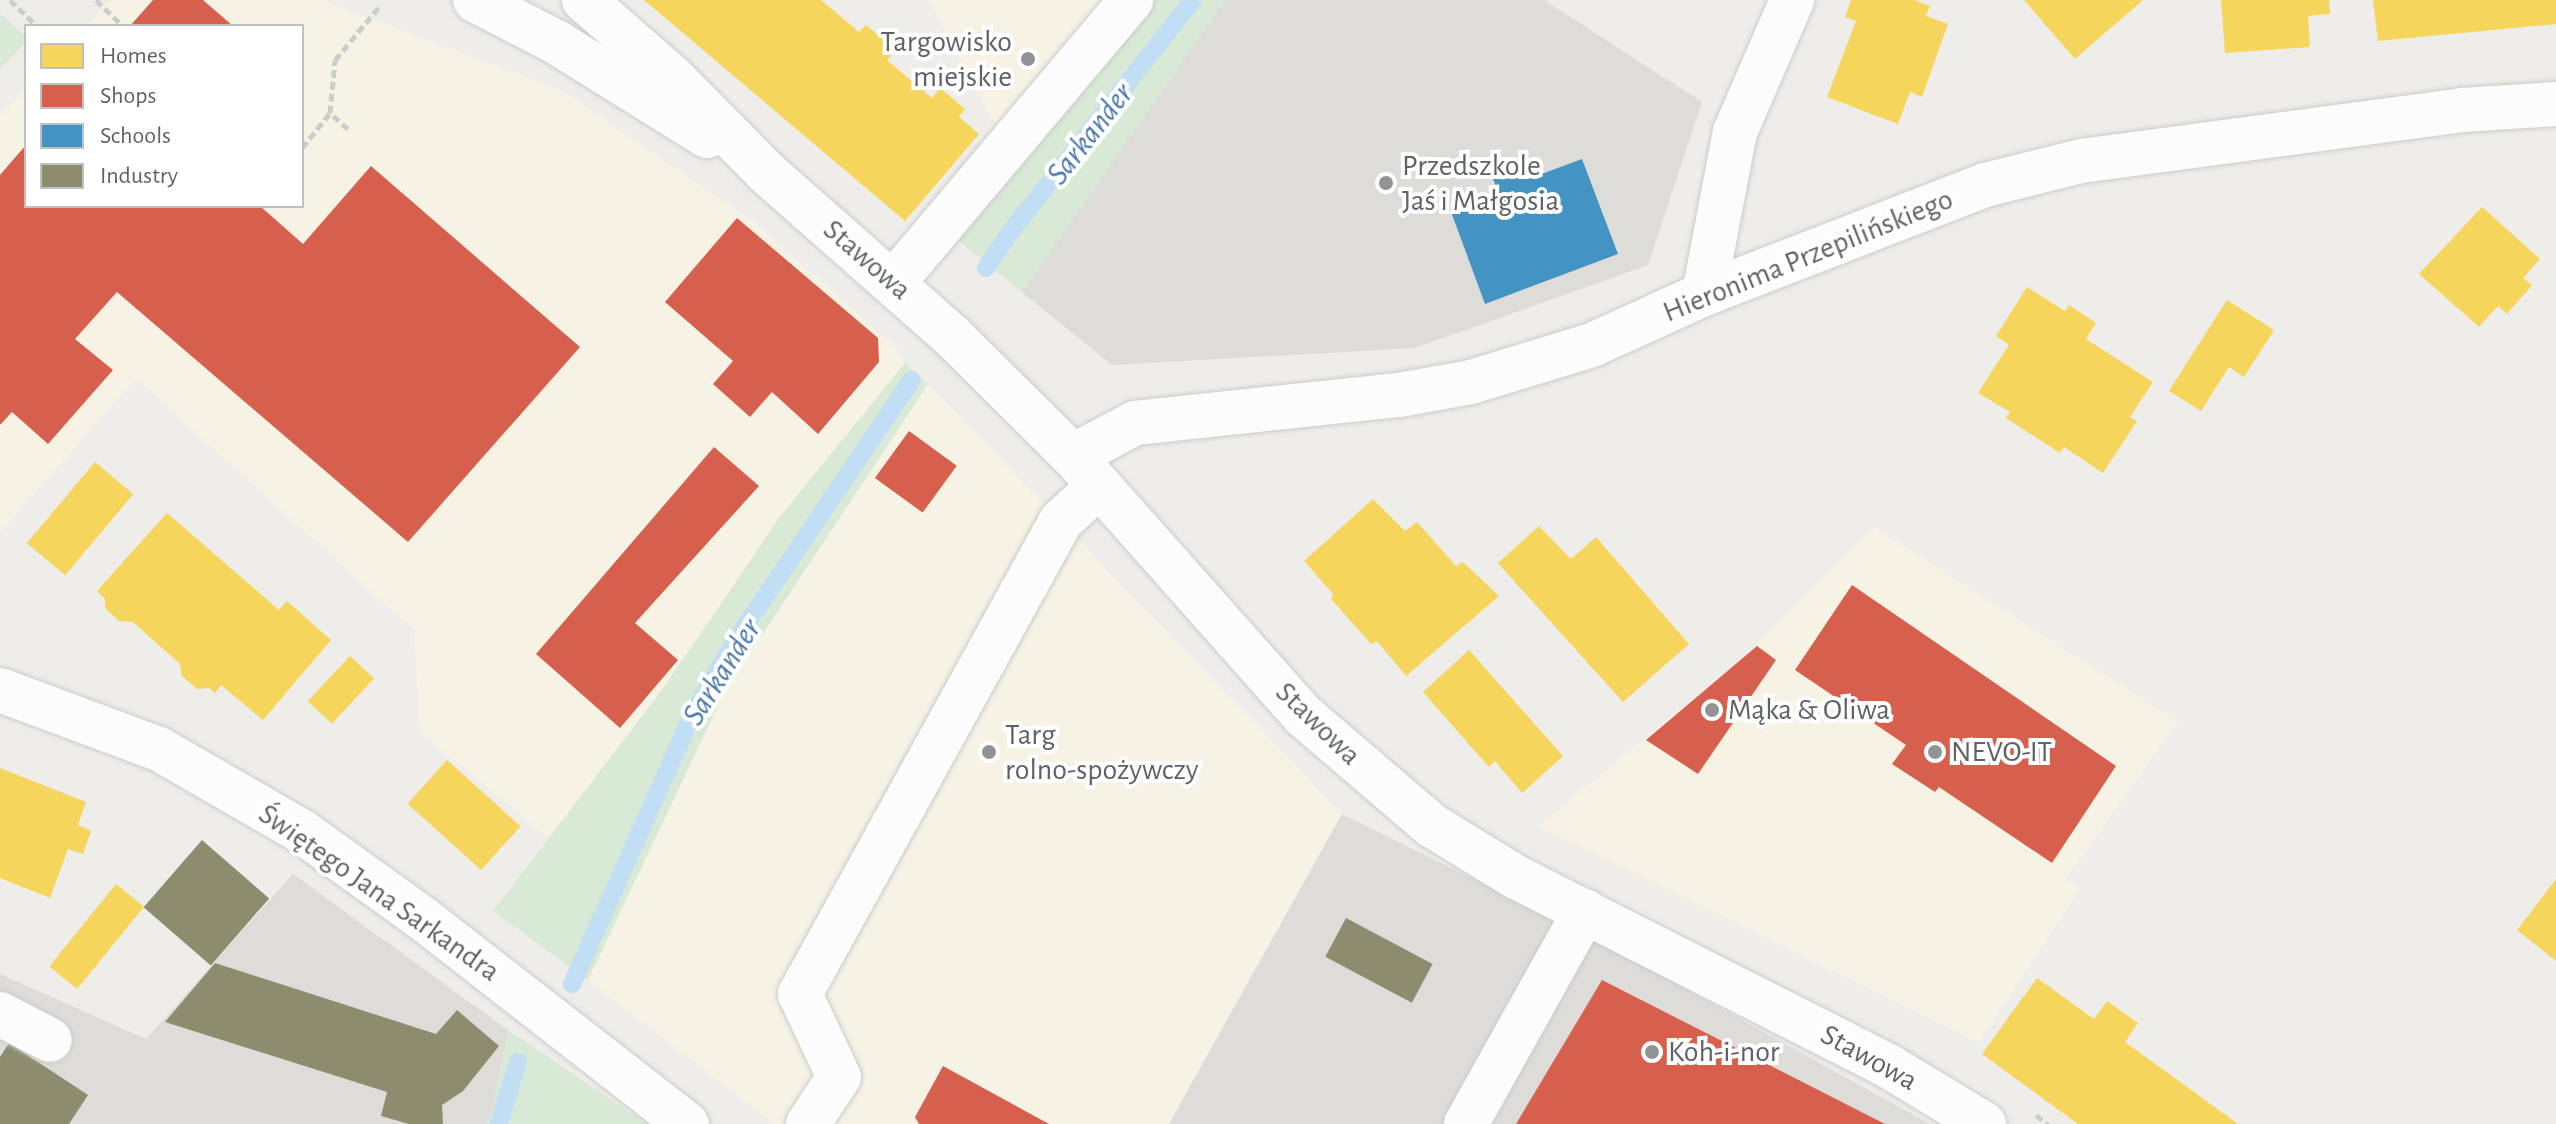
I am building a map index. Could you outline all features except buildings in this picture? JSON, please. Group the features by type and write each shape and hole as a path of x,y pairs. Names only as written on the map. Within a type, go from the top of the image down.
{"street":[{"name":"Stawowa","path":"475,0 556,42 767,173"},
{"name":"Stawowa","path":"584,0 672,77 767,173 953,337 1086,471 1304,716 1431,825 1516,877 1890,1067 1984,1124"},
{"path":"893,283 1131,0"},
{"path":"1704,294 1735,132 1792,0"},
{"name":"Hieronima Przepilińskiego","path":"808,1124 839,1077 800,994 1086,471 1135,423 1399,395 1471,382 1592,345 1704,294 1985,185 2081,161 2462,110 2556,104"},
{"name":"Świętego Jana Sarkandra","path":"0,690 159,749 301,831 422,918 687,1124"},
{"path":"1466,1124 1585,911"},
{"path":"0,1014 50,1040"}],"path":[{"path":"10,0 35,24"},
{"path":"96,0 121,24"},
{"path":"304,146 330,113 335,60 379,7"},
{"path":"330,113 348,129"},
{"path":"2024,1107 2048,1124"}],"shaded area":[{"path":"111,0 321,0 562,91 756,224 895,347 905,363 782,514 662,690 549,838 420,732 414,630 136,378 0,532 0,117 24,91 24,208 304,208 304,24 88,24"},
{"name":"Targowisko miejskie","path":"928,0 1148,0 1021,147 990,117"},
{"name":"Przedszkole Jaś i Małgosia","path":"1225,0 1544,0 1702,102 1648,265 1415,348 1112,365 1022,292"},
{"name":"Targ rolno-spożywczy","path":"928,384 1342,814 1169,1124 775,1124 588,980 726,689"},
{"path":"1875,528 2178,722 2066,879 2080,890 1979,1043 1539,826 1757,646"},
{"path":"1342,814 1606,945 1930,1124 1169,1124"},
{"path":"293,874 508,1030 492,1112 486,1124 0,1124 0,974 146,1039"}],"green space":[{"path":"1148,0 1225,0 1022,292 950,234"},
{"path":"0,13 24,35 24,44 0,69"},
{"path":"905,363 928,384 726,689 588,980 493,911 662,690 782,514"},
{"path":"508,1030 647,1124 486,1124 492,1112"}],"waterway":[{"name":"Sarkander","path":"986,268 1008,235 1193,0"},
{"name":"Sarkander","path":"572,984 696,707 735,641 912,380"},
{"name":"Sarkander","path":"499,1124 518,1062"}],"place":[{"name":"Targowisko miejskie","path":"1028,59"},
{"name":"Przedszkole Jaś i Małgosia","path":"1386,183"},
{"name":"Mąka & Oliwa","path":"1712,710"},
{"name":"Targ rolno-spożywczy","path":"989,752"},
{"name":"NEVO-IT","path":"1935,752"},
{"name":"Koh-i-nor","path":"1652,1052"}]}
